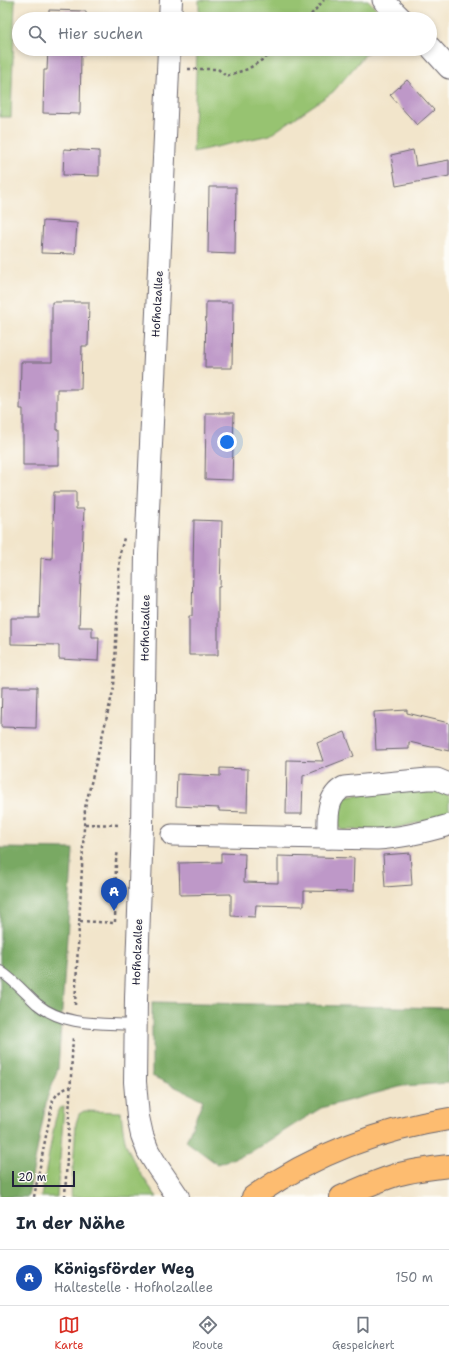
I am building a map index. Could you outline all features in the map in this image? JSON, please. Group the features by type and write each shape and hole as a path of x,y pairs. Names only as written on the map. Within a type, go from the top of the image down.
{"highway":[{"path":"253,1197 271,1184 307,1163 355,1142 416,1124 449,1119"},
{"path":"341,1197 373,1183 397,1175 449,1166"}],"street":[{"path":"170,12 171,0"},
{"path":"383,0 395,12"},
{"path":"437,55 449,68"},
{"name":"Hofholzallee","path":"169,56 146,554 142,826 135,1025 135,1088 138,1117 142,1135 148,1151 178,1197"},
{"path":"328,838 330,800 338,790 344,787 428,779 437,779 449,784"},
{"path":"172,835 376,839 400,837 449,825"}],"lane":[{"path":"0,971 20,987 37,1004 52,1014 74,1022 135,1025"}],"path":[{"path":"313,12 324,0"},
{"path":"196,69 218,69 226,76 248,69 268,56"},
{"path":"125,537 120,553 114,687 86,808 85,824 142,826"},
{"path":"80,921 115,923 116,861 118,847"},
{"path":"34,1197 53,1100 58,1093 70,1086"}],"green space":[{"path":"0,0 15,0 15,12 12,12 13,56 11,117 0,117"},
{"path":"199,0 368,0 380,12 199,12"},
{"path":"197,56 364,56 333,92 270,135 193,152"},
{"path":"439,787 449,797 449,815 388,830 342,830 338,827 339,803 343,796"},
{"path":"0,848 73,849 58,1069 47,1098 28,1197 0,1197"},
{"path":"152,1002 449,1008 449,1083 403,1086 321,1108 249,1153 217,1164 186,1141 203,1100 152,1076"},
{"path":"64,1107 57,1197 41,1197 55,1121 59,1108"},
{"path":"84,1111 121,1112 125,1140 134,1163 157,1197 71,1197 76,1123 79,1114"}],"building":[{"path":"49,10 86,11 86,12 49,12"},
{"path":"48,56 81,56 80,114 43,113 44,70 47,70"},
{"path":"407,80 434,110 417,125 390,95"},
{"path":"64,149 99,151 99,176 63,175"},
{"path":"413,150 416,166 449,160 449,176 396,186 391,155"},
{"path":"209,187 236,187 235,254 208,253"},
{"path":"43,221 77,223 75,254 41,253"},
{"path":"52,302 89,302 88,346 82,346 81,389 57,389 59,465 23,465 23,409 20,409 21,362 52,362"},
{"path":"206,302 233,302 232,368 205,368"},
{"path":"206,413 234,413 232,480 205,479"},
{"path":"54,492 76,492 76,509 84,509 79,627 92,627 92,637 99,637 98,661 59,659 59,645 11,644 11,618 39,618 41,558 52,559"},
{"path":"194,520 222,521 220,587 218,587 218,655 189,655 189,616 192,616"},
{"path":"2,687 37,687 36,728 1,727"},
{"path":"407,710 407,713 449,723 449,751 409,742 409,749 376,750 374,712"},
{"path":"345,732 354,756 303,776 302,814 286,814 287,760 323,761 317,743"},
{"path":"220,768 248,769 247,812 219,811 219,808 176,806 177,774 220,776"},
{"path":"221,853 245,854 244,882 278,883 278,856 354,858 353,892 304,891 304,906 256,905 255,917 231,916 231,894 180,895 179,863 221,862"},
{"path":"410,853 412,885 385,887 383,855"}],"place":[{"name":"Königsförder Weg","path":"114,911"}]}
